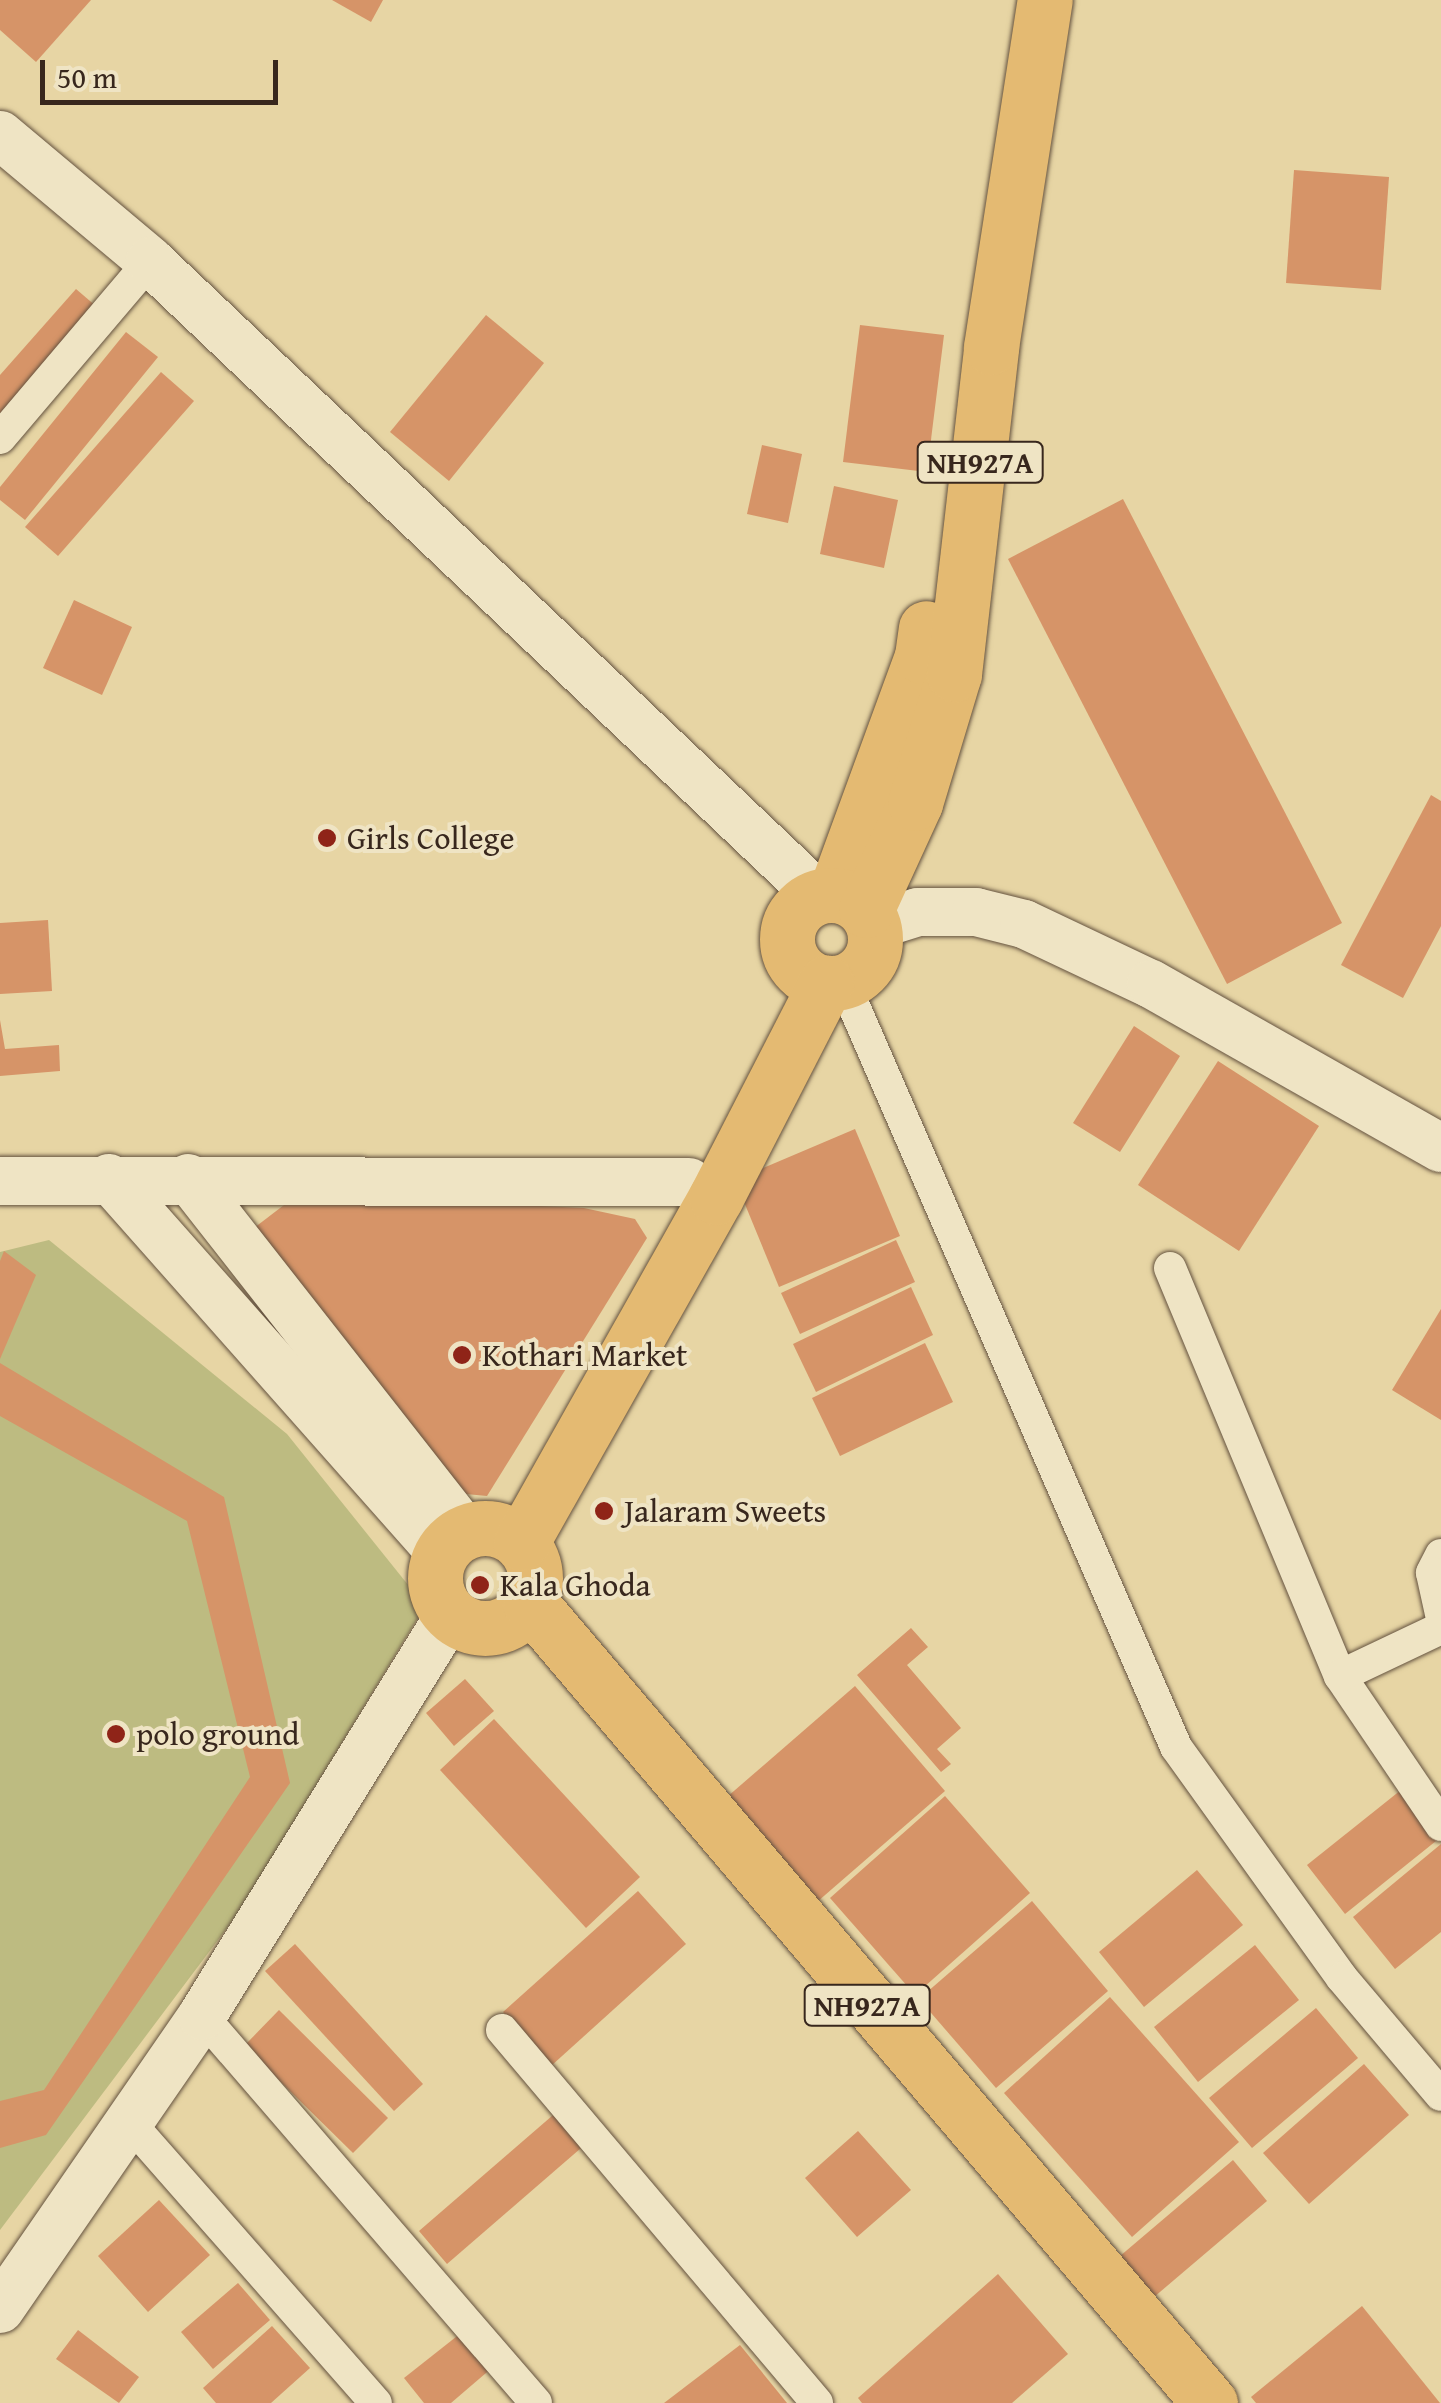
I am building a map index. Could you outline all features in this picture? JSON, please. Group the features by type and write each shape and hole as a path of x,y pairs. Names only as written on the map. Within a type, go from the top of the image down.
{"highway":[{"name":"NH927A","path":"481,1538 689,1182 822,977 870,960 848,906 922,656 1012,0"},
{"name":"NH927A","path":"822,977 787,934 792,917 848,906 915,803 954,674 991,347 1045,0"},
{"name":"NH927A","path":"481,1538 716,1197 822,977"},
{"path":"481,1538 536,1577 521,1612 486,1629 449,1616 434,1578 481,1538"},
{"name":"NH927A","path":"521,1612 1179,2403"},
{"name":"NH927A","path":"521,1612 1210,2403"}],"main road":[{"path":"0,135 150,261 848,906 976,912 1024,924 1152,984 1441,1148"},
{"path":"109,1178 481,1538"},
{"path":"0,1181 188,1178 689,1182"},
{"path":"188,1178 481,1538"},
{"path":"0,2309 202,2016 449,1616"}],"street":[{"path":"0,438 150,261"},
{"path":"822,977 1176,1748 1342,1978 1441,2094"},
{"path":"1170,1268 1340,1676 1441,1824"},
{"path":"1441,1555 1432,1572 1441,1614"},
{"path":"1340,1676 1441,1628"},
{"path":"202,2016 536,2403"},
{"path":"502,2030 818,2403"},
{"path":"129,2122 376,2403"}],"shaded area":[{"path":"49,1240 287,1434 425,1606 239,1912 0,2230 0,1252"}],"building":[{"path":"0,0 91,0 36,62 0,30"},
{"path":"332,0 383,0 371,22"},
{"path":"1294,170 1389,177 1381,290 1286,283"},
{"path":"76,289 104,313 0,430 0,375"},
{"path":"486,315 544,363 449,481 390,432"},
{"path":"860,325 944,335 927,472 843,462"},
{"path":"126,332 158,357 25,520 0,500 0,487"},
{"path":"161,372 194,401 58,556 25,527"},
{"path":"762,445 802,454 788,523 747,514"},
{"path":"834,486 898,500 884,568 820,554"},
{"path":"1123,499 1342,923 1227,984 1008,559"},
{"path":"74,600 132,627 102,695 43,668"},
{"path":"1431,795 1441,801 1441,926 1403,998 1341,965"},
{"path":"48,920 52,991 0,994 0,923"},
{"path":"0,1020 5,1049 59,1045 60,1071 0,1076"},
{"path":"1134,1026 1180,1056 1120,1152 1073,1123"},
{"path":"1218,1061 1319,1126 1239,1251 1138,1185"},
{"path":"855,1129 900,1236 779,1287 735,1180"},
{"name":"Kothari Market","path":"434,1201 584,1208 635,1219 647,1238 487,1496 466,1494 450,1478 254,1228 284,1205"},
{"path":"896,1240 915,1282 800,1334 781,1293"},
{"path":"4,1251 36,1275 0,1359 0,1261"},
{"path":"911,1287 933,1335 816,1392 793,1344"},
{"path":"1441,1309 1441,1420 1392,1390"},
{"path":"925,1343 953,1402 840,1456 812,1398"},
{"path":"0,1363 224,1497 290,1783 46,2135 0,2148 0,2101 44,2090 250,1777 187,1521 0,1416"},
{"path":"911,1628 928,1647 907,1665 961,1728 937,1749 951,1764 941,1772 857,1675"},
{"path":"465,1679 494,1711 454,1746 426,1713"},
{"path":"855,1686 945,1791 817,1902 727,1797"},
{"path":"494,1719 640,1877 586,1928 440,1770"},
{"path":"1411,1782 1441,1837 1345,1914 1307,1865"},
{"path":"945,1796 1030,1893 915,1995 830,1898"},
{"path":"1441,1844 1441,1932 1395,1969 1353,1917"},
{"path":"1197,1870 1243,1925 1144,2007 1099,1952"},
{"path":"638,1891 686,1944 551,2066 503,2012"},
{"path":"1032,1901 1108,1991 996,2088 919,1999"},
{"path":"295,1944 423,2084 394,2111 265,1971"},
{"path":"1255,1945 1299,2000 1198,2082 1154,2027"},
{"path":"1110,1997 1239,2142 1132,2237 1004,2093"},
{"path":"1316,2008 1358,2058 1252,2148 1209,2098"},
{"path":"279,2010 388,2118 353,2153 244,2046"},
{"path":"1364,2064 1409,2115 1309,2204 1263,2153"},
{"path":"560,2109 588,2142 447,2264 419,2231"},
{"path":"858,2131 911,2190 857,2237 805,2178"},
{"path":"1233,2160 1267,2201 1147,2303 1113,2262"},
{"path":"159,2200 210,2255 148,2312 98,2256"},
{"path":"998,2274 1068,2354 1012,2403 862,2403 858,2398"},
{"path":"238,2283 270,2320 213,2369 181,2332"},
{"path":"1362,2306 1440,2403 1256,2403 1251,2397"},
{"path":"272,2326 310,2368 271,2403 216,2403 203,2388"},
{"path":"78,2330 139,2377 119,2403 56,2359"},
{"path":"461,2333 493,2367 451,2403 424,2403 404,2378"},
{"path":"740,2345 787,2403 664,2403"}],"place":[{"name":"Girls College","path":"327,838"},
{"name":"Kothari Market","path":"462,1355"},
{"name":"Jalaram Sweets","path":"604,1511"},
{"name":"Kala Ghoda","path":"480,1585"},
{"name":"polo ground","path":"116,1734"}]}
